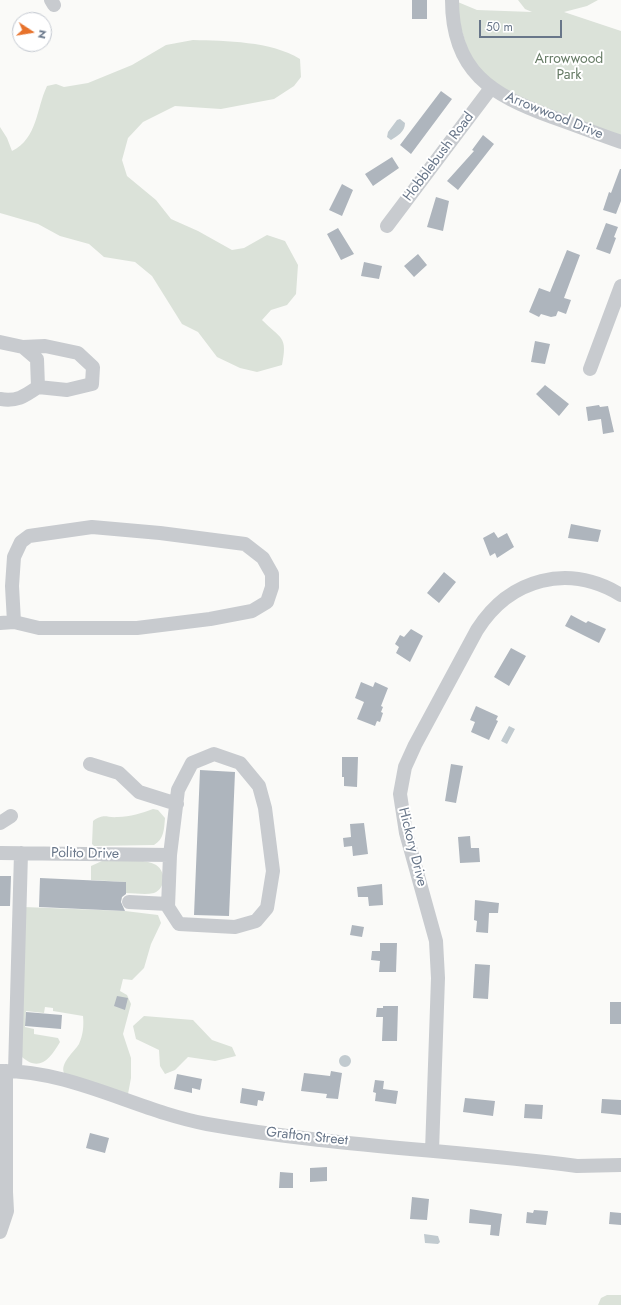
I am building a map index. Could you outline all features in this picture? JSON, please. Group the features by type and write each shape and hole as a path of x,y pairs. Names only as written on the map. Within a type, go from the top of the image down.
{"street":[{"name":"Arrowwood Drive","path":"452,0 454,30 459,45 473,69 491,88 522,106 621,142"},
{"name":"Hobblebush Road","path":"387,226 491,88"},
{"path":"590,369 621,286"},
{"path":"0,342 23,347 45,346 78,353 93,367 92,384 67,390 38,387 21,399 10,401 0,399"},
{"path":"23,347 37,359 38,387"},
{"path":"0,623 14,622 40,628 137,628 231,615 252,611 267,602 272,588 272,574 263,558 246,544 160,533 92,527 44,532 29,536 21,542 14,557 12,586 14,622"},
{"name":"Hickory Drive","path":"432,1151 438,959 433,925 406,833 401,806 400,794 405,767 416,743 477,630 488,614 502,600 513,592 535,583 559,578 571,578 595,583 621,595"},
{"path":"214,754 240,763 259,786 265,808 273,871 267,908 256,922 235,927 179,924 168,907 170,855 176,804 178,790 192,763 214,754"},
{"path":"90,764 119,773 139,792 176,804"},
{"name":"Polito Drive","path":"0,853 170,855"},
{"path":"0,1232 7,1211 3,1192 3,1107 7,1071 21,853"},
{"path":"129,902 168,904"},
{"name":"Grafton Street","path":"7,1071 59,1078 169,1114 206,1123 291,1136 578,1166 621,1165"}],"green space":[{"name":"Arrowwood Park","path":"453,0 477,10 532,12 525,9 518,0 598,0 587,6 564,12 621,31 621,142 538,112 473,69"},
{"path":"193,40 262,45 288,53 300,59 301,77 294,86 274,99 221,109 175,106 143,122 128,138 122,160 127,176 156,200 171,219 198,231 232,250 244,248 267,235 285,241 298,265 296,294 287,305 271,310 262,320 281,339 284,348 284,356 282,365 257,372 240,368 217,357 198,332 182,324 152,276 135,262 104,257 89,244 60,236 38,224 0,213 0,127 7,138 12,151 27,139 32,131 47,86 56,84 64,87 88,83 132,65 166,45"},
{"path":"153,809 158,810 165,818 162,837 154,845 94,846 92,844 93,821 103,816 127,816"},
{"path":"136,860 149,862 158,866 161,870 163,874 163,883 158,891 154,893 126,893 126,882 91,880 91,866 102,861"},
{"path":"24,907 125,911 158,915 161,923 151,944 144,968 132,980 123,979 120,991 127,995 131,1004 123,1034 131,1058 131,1078 128,1094 64,1073 64,1065 80,1041 83,1030 83,1016 53,1011 53,1008 45,1007 44,1013 26,1011 25,1027 34,1029 34,1034 58,1038 60,1042 52,1054 44,1062 39,1064 27,1061 21,1056"},
{"path":"144,1016 193,1020 212,1040 232,1047 236,1056 215,1061 188,1057 175,1070 165,1074 160,1066 159,1050 136,1039 133,1026"},
{"path":"607,1295 621,1295 621,1305 598,1305 601,1298"}],"shaded area":[{"path":"400,119 405,123 404,129 391,140 387,137 388,132 397,120"},
{"path":"509,726 515,729 507,744 501,741"},
{"path":"343,1055 347,1055 351,1061 347,1067 343,1067 339,1063 339,1059"},
{"path":"424,1234 438,1236 440,1242 438,1244 425,1243"}],"building":[{"path":"412,0 427,0 427,19 412,19"},
{"path":"441,91 452,99 411,154 400,145"},
{"path":"483,135 494,144 458,190 447,181 474,151 472,150"},
{"path":"392,157 399,168 373,186 365,174"},
{"path":"620,169 621,201 616,214 603,210 609,192 611,193"},
{"path":"342,184 353,190 342,216 329,210"},
{"path":"436,197 449,201 443,231 427,227"},
{"path":"606,223 618,227 614,237 616,238 610,254 596,249"},
{"path":"338,228 354,254 341,260 327,234"},
{"path":"567,250 580,255 564,298 571,300 566,314 558,311 556,316 551,317 541,314 539,317 529,312 539,288 550,292"},
{"path":"418,254 427,265 414,277 404,266"},
{"path":"364,262 382,266 379,279 361,276"},
{"path":"535,341 550,344 545,364 531,362"},
{"path":"545,385 569,404 559,416 536,394"},
{"path":"599,405 600,407 608,406 614,432 603,434 601,419 588,421 586,407"},
{"path":"571,524 601,530 598,542 568,538"},
{"path":"494,532 498,538 507,533 514,547 497,558 495,553 490,556 483,538"},
{"path":"444,572 456,582 439,603 427,593"},
{"path":"571,615 586,623 588,621 606,629 599,643 565,626"},
{"path":"411,629 423,636 410,662 396,653 399,647 395,644 400,635 404,637"},
{"path":"511,648 526,656 509,686 494,677"},
{"path":"361,682 373,687 375,682 388,688 381,706 383,707 381,712 383,713 380,722 377,721 375,726 357,719 364,702 355,698"},
{"path":"476,706 498,716 496,720 498,721 489,740 471,732 475,722 470,720"},
{"path":"342,757 358,757 357,787 344,786 344,777 342,777"},
{"path":"451,764 463,766 456,803 445,801"},
{"path":"200,770 235,772 229,916 194,915"},
{"path":"364,823 368,854 353,856 352,846 344,847 343,838 351,837 350,824"},
{"path":"470,836 471,848 479,848 480,862 460,863 458,837"},
{"path":"0,876 11,876 10,906 0,906"},
{"path":"40,878 126,882 126,894 122,897 121,902 125,911 39,907"},
{"path":"382,884 383,905 369,906 368,897 358,897 357,887"},
{"path":"475,900 499,903 498,913 489,913 488,933 476,932 477,921 474,920"},
{"path":"352,925 364,927 362,937 350,935"},
{"path":"380,943 397,943 396,972 379,972 380,961 371,960 372,951 380,951"},
{"path":"475,964 490,965 488,999 473,998"},
{"path":"117,996 128,998 125,1010 114,1006"},
{"path":"610,1002 621,1002 621,1024 610,1024"},
{"path":"383,1006 398,1006 397,1041 382,1041 383,1017 376,1017 377,1008 383,1008"},
{"path":"26,1012 62,1015 61,1029 25,1026"},
{"path":"331,1071 342,1073 338,1099 326,1098 327,1094 301,1091 304,1073 330,1076"},
{"path":"177,1074 202,1079 200,1090 192,1088 192,1093 174,1089"},
{"path":"375,1080 384,1081 383,1089 398,1091 396,1104 375,1101 376,1093 373,1092"},
{"path":"242,1088 265,1092 263,1101 258,1100 257,1106 240,1103"},
{"path":"465,1098 495,1101 493,1116 463,1112"},
{"path":"602,1099 621,1100 621,1115 601,1113"},
{"path":"525,1104 543,1105 542,1119 524,1118"},
{"path":"90,1133 109,1138 105,1153 86,1148"},
{"path":"327,1167 327,1181 310,1182 310,1168"},
{"path":"280,1172 293,1173 293,1188 279,1188"},
{"path":"412,1197 429,1199 427,1220 410,1219"},
{"path":"470,1209 502,1214 499,1236 490,1235 491,1225 469,1223"},
{"path":"534,1210 548,1211 546,1225 526,1223 527,1212 533,1213"},
{"path":"610,1212 621,1213 621,1225 609,1224"}]}
